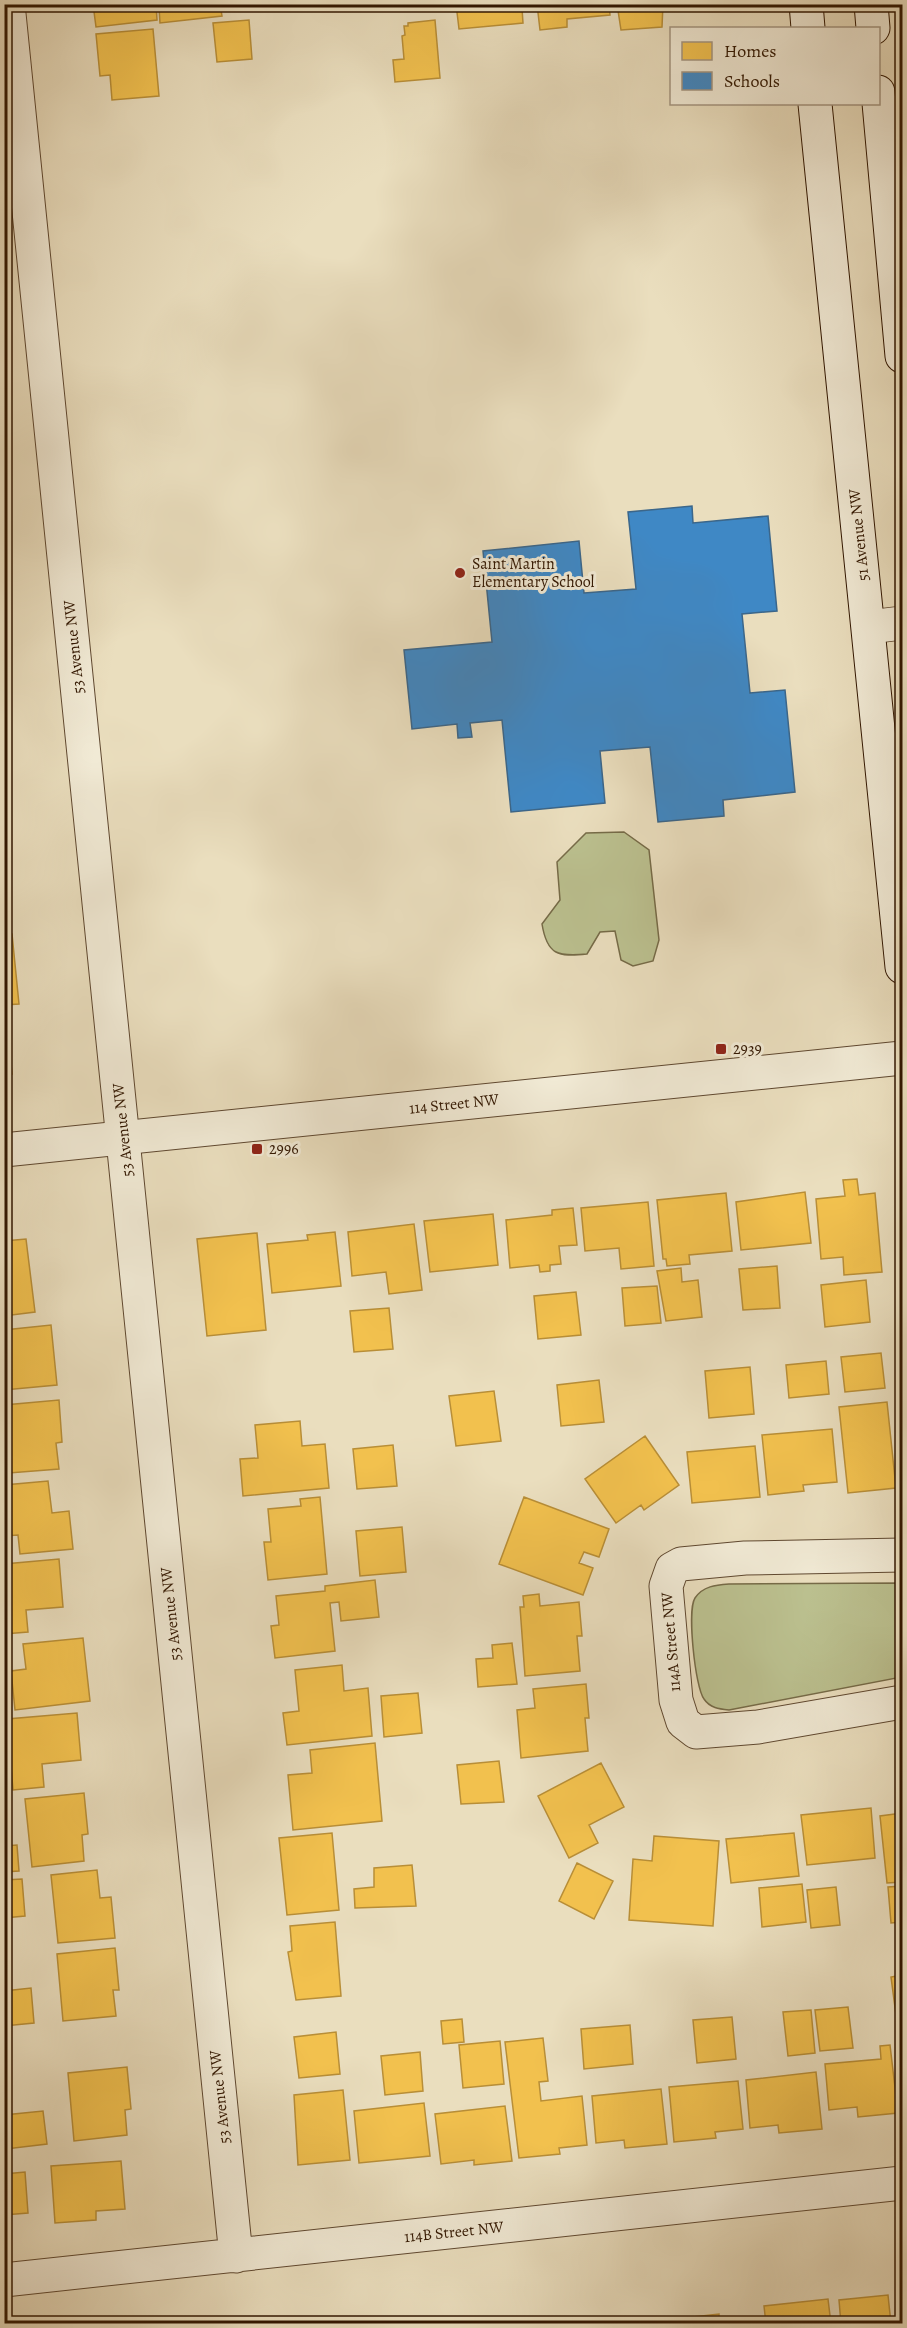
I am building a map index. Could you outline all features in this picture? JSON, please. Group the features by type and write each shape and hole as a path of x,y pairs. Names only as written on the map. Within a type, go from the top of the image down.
{"street":[{"name":"53 Avenue NW","path":"9,4 236,2256"},
{"path":"806,4 808,27"},
{"path":"871,4 873,27"},
{"path":"880,103 903,356"},
{"name":"51 Avenue NW","path":"815,105 903,967"},
{"path":"868,627 903,623"},
{"name":"114 Street NW","path":"4,1150 903,1058"},
{"name":"114A Street NW","path":"903,1555 745,1558 681,1564 672,1569 666,1586 676,1700 683,1722 696,1732 758,1727 903,1702"},
{"name":"114B Street NW","path":"4,2280 903,2183"}],"green space":[{"path":"624,832 649,850 659,940 653,961 633,966 621,960 615,931 600,932 587,954 568,955 556,952 547,942 542,924 560,900 557,862 586,833"},
{"path":"902,1583 902,1677 729,1710 712,1706 704,1699 695,1665 692,1632 693,1605 695,1598 702,1591 729,1584"}],"building: Homes":[{"path":"93,4 156,4 157,20 96,27"},
{"path":"220,4 222,16 160,23 159,7"},
{"path":"456,4 530,4 530,7 522,8 523,23 459,29"},
{"path":"537,4 609,4 610,15 567,19 567,27 540,30"},
{"path":"617,4 663,4 662,27 621,30"},
{"path":"249,20 252,59 217,62 213,23"},
{"path":"435,20 440,78 395,82 393,60 404,59 402,36 405,35 404,26 408,26 408,23"},
{"path":"153,29 159,96 112,100 110,75 100,76 96,34"},
{"path":"4,856 10,902 4,903"},
{"path":"12,934 19,1004 4,1005 4,935"},
{"path":"4,1023 7,1023 12,1074 4,1075"},
{"path":"857,1179 859,1195 875,1193 882,1272 844,1275 843,1257 821,1259 816,1199 845,1196 843,1180"},
{"path":"805,1192 811,1243 741,1250 736,1202"},
{"path":"726,1193 732,1251 689,1255 690,1264 667,1266 666,1259 663,1259 657,1200"},
{"path":"648,1202 654,1266 621,1269 619,1248 585,1251 581,1208"},
{"path":"573,1208 577,1245 559,1246 561,1264 550,1265 550,1271 540,1272 539,1265 510,1268 506,1220 552,1215 552,1210"},
{"path":"493,1214 498,1265 430,1272 424,1221"},
{"path":"414,1224 422,1290 389,1294 386,1272 352,1276 348,1232"},
{"path":"335,1232 341,1286 272,1293 267,1244 308,1240 307,1235"},
{"path":"257,1233 266,1330 207,1336 197,1239"},
{"path":"26,1239 35,1312 4,1316 4,1241"},
{"path":"777,1266 780,1308 743,1310 739,1269"},
{"path":"681,1268 682,1282 698,1280 702,1317 666,1321 657,1271"},
{"path":"866,1280 870,1322 825,1327 821,1285"},
{"path":"657,1286 661,1323 625,1326 622,1288"},
{"path":"576,1292 581,1335 538,1339 534,1296"},
{"path":"389,1308 393,1349 354,1352 350,1311"},
{"path":"51,1325 57,1385 4,1390 4,1330"},
{"path":"881,1353 885,1388 845,1392 841,1357"},
{"path":"826,1361 829,1394 789,1398 786,1365"},
{"path":"750,1367 754,1414 709,1418 705,1371"},
{"path":"599,1380 604,1422 561,1426 557,1385"},
{"path":"494,1391 501,1441 456,1446 449,1396"},
{"path":"59,1400 62,1442 56,1443 59,1469 9,1473 8,1465 4,1465 4,1405"},
{"path":"887,1402 896,1488 848,1493 839,1407"},
{"path":"300,1421 302,1446 325,1444 329,1488 243,1496 240,1459 258,1458 255,1425"},
{"path":"832,1429 837,1482 803,1485 804,1491 768,1495 762,1435"},
{"path":"645,1436 679,1485 644,1510 641,1505 616,1523 585,1479"},
{"path":"393,1445 397,1486 357,1489 353,1449"},
{"path":"755,1446 760,1497 692,1503 687,1452"},
{"path":"48,1481 52,1513 69,1511 73,1549 20,1554 18,1535 4,1536 4,1485"},
{"path":"320,1497 327,1574 268,1580 264,1542 271,1542 268,1509 301,1506 300,1499"},
{"path":"524,1497 609,1529 599,1557 584,1552 579,1563 593,1568 583,1595 499,1564"},
{"path":"402,1527 406,1572 360,1576 356,1531"},
{"path":"59,1559 63,1607 26,1610 28,1632 4,1634 4,1564"},
{"path":"375,1580 379,1617 341,1621 339,1602 330,1603 335,1651 275,1658 271,1626 279,1625 276,1596 325,1591 325,1586"},
{"path":"539,1594 540,1606 579,1602 582,1636 577,1636 580,1671 525,1676 520,1607 524,1607 523,1596"},
{"path":"83,1638 90,1701 15,1710 11,1671 26,1669 23,1644"},
{"path":"512,1643 517,1684 478,1687 476,1659 493,1658 492,1645"},
{"path":"342,1665 344,1691 368,1688 372,1736 287,1745 283,1713 299,1711 295,1670"},
{"path":"586,1684 589,1718 585,1718 588,1751 521,1758 517,1710 535,1708 533,1689"},
{"path":"418,1693 422,1733 384,1737 381,1696"},
{"path":"77,1713 81,1760 42,1764 44,1787 13,1790 7,1719"},
{"path":"375,1743 382,1821 293,1830 288,1775 312,1773 310,1750"},
{"path":"499,1761 504,1802 461,1804 457,1765"},
{"path":"601,1763 624,1807 589,1825 598,1843 569,1858 538,1796"},
{"path":"4,1765 9,1791 4,1792"},
{"path":"84,1793 88,1834 82,1835 84,1861 32,1867 25,1799"},
{"path":"871,1808 875,1858 807,1865 801,1815"},
{"path":"902,1813 902,1882 887,1883 880,1816"},
{"path":"332,1833 339,1910 287,1915 279,1838"},
{"path":"794,1833 799,1876 731,1883 726,1839"},
{"path":"654,1836 719,1841 713,1926 629,1920 633,1859 652,1861"},
{"path":"17,1845 19,1871 4,1872 4,1846"},
{"path":"577,1863 613,1881 594,1919 559,1901"},
{"path":"412,1865 416,1906 355,1908 354,1889 374,1887 374,1868"},
{"path":"97,1870 100,1898 111,1897 115,1938 58,1943 51,1875"},
{"path":"22,1879 25,1916 4,1918 4,1880"},
{"path":"802,1884 806,1922 762,1927 759,1888"},
{"path":"902,1886 902,1922 891,1923 888,1887"},
{"path":"836,1887 840,1925 811,1928 807,1890"},
{"path":"335,1922 341,1996 296,2000 288,1952 292,1951 290,1926"},
{"path":"115,1948 119,1990 113,1990 116,2016 63,2021 57,1954"},
{"path":"902,1975 902,2014 896,2015 891,1977"},
{"path":"31,1988 34,2023 4,2026 4,1991"},
{"path":"848,2007 853,2048 820,2051 815,2010"},
{"path":"811,2010 815,2053 788,2056 783,2012"},
{"path":"732,2017 736,2059 697,2063 693,2020"},
{"path":"462,2019 464,2042 443,2044 441,2021"},
{"path":"630,2025 633,2064 584,2069 581,2029"},
{"path":"336,2032 340,2074 299,2078 294,2037"},
{"path":"543,2038 548,2081 539,2082 541,2101 582,2096 587,2145 559,2148 560,2154 519,2158 505,2042"},
{"path":"500,2041 504,2084 463,2088 459,2045"},
{"path":"890,2045 898,2113 858,2117 857,2107 829,2110 825,2064 881,2059 880,2046"},
{"path":"420,2052 423,2091 385,2095 381,2056"},
{"path":"127,2067 131,2109 125,2110 127,2135 74,2141 68,2073"},
{"path":"816,2072 822,2129 779,2133 778,2125 750,2128 746,2080"},
{"path":"738,2081 743,2129 715,2132 716,2138 674,2142 669,2087"},
{"path":"661,2089 667,2144 625,2148 624,2140 596,2143 592,2096"},
{"path":"343,2090 350,2160 298,2165 294,2095"},
{"path":"424,2103 430,2156 359,2163 354,2111"},
{"path":"505,2106 512,2161 474,2165 474,2160 441,2164 435,2114"},
{"path":"43,2111 47,2144 6,2149 4,2115"},
{"path":"121,2161 125,2209 96,2211 96,2220 55,2223 51,2166"},
{"path":"25,2172 28,2213 4,2215 4,2174"},
{"path":"888,2295 891,2324 841,2324 839,2300"},
{"path":"828,2299 831,2324 766,2324 764,2306"},
{"path":"719,2314 719,2320 746,2318 746,2324 675,2324 675,2319"},
{"path":"661,2318 661,2324 606,2323"}],"building: Schools":[{"path":"692,506 693,523 768,516 777,611 742,614 750,693 785,690 795,792 723,800 724,816 658,822 650,747 600,751 605,803 511,812 502,720 470,723 472,737 458,738 457,724 412,729 404,650 492,642 483,551 579,541 584,593 636,589 628,512"}],"place":[{"name":"Saint Martin Elementary School","path":"460,573"},
{"name":"2939","path":"721,1049"},
{"name":"2996","path":"257,1149"}]}
